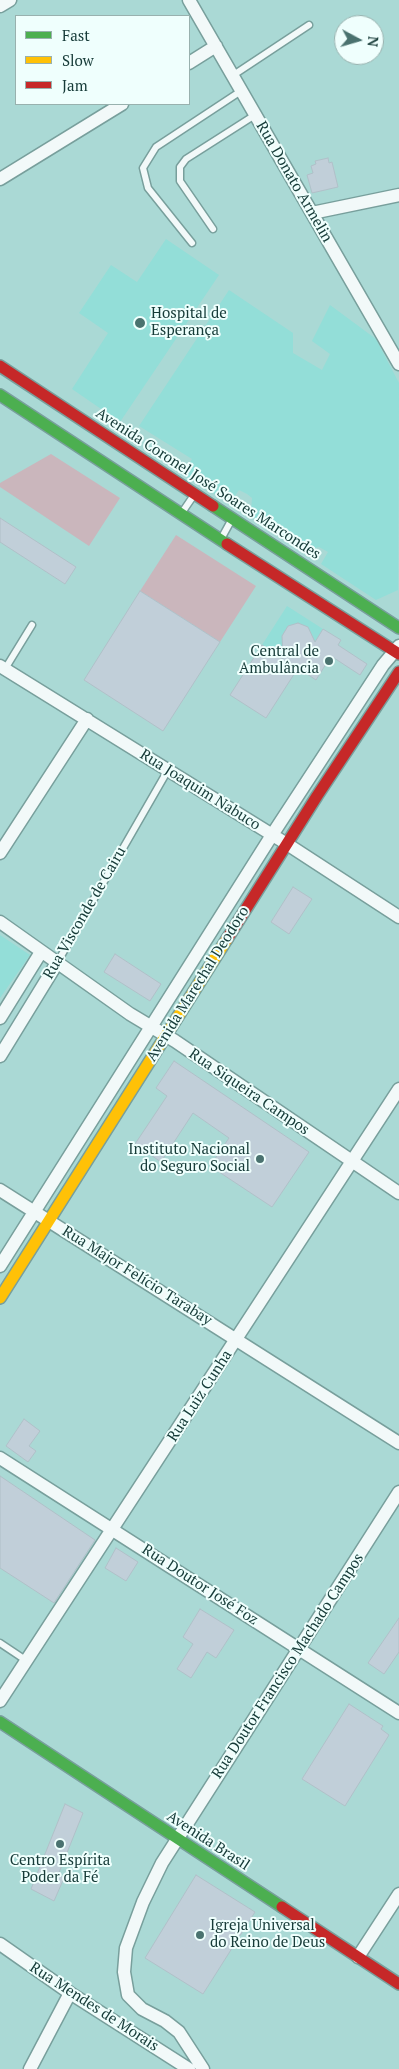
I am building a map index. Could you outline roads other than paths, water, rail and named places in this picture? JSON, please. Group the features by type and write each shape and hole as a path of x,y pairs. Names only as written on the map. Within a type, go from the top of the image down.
{"main road":[{"name":"Avenida Coronel José Soares Marcondes","path":"0,366 399,628"},
{"path":"0,395 220,540 397,650"},
{"name":"Avenida Marechal Deodoro","path":"0,1298 287,844 399,672"},
{"name":"Avenida Brasil","path":"0,1722 399,1984"}],"street":[{"path":"0,6 10,0"},
{"name":"Rua Donato Armelin","path":"189,0 399,364"},
{"path":"190,62 216,46"},
{"path":"0,178 120,105"},
{"path":"312,213 399,195"},
{"name":"Avenida Marechal Deodoro","path":"0,1266 272,835 397,650"},
{"name":"Rua Joaquim Nabuco","path":"2,667 399,916"},
{"path":"0,853 87,719"},
{"name":"Rua Siqueira Campos","path":"0,922 151,1027 399,1193"},
{"name":"Rua Visconde de Cairu","path":"0,1018 42,952"},
{"name":"Rua Visconde de Cairu","path":"0,1056 57,963"},
{"name":"Rua Luiz Cunha","path":"0,1701 399,1089"},
{"name":"Rua Major Felício Tarabay","path":"0,1190 399,1443"},
{"name":"Rua Doutor José Foz","path":"0,1458 399,1713"},
{"name":"Rua Doutor Francisco Machado Campos","path":"203,2069 179,2032 165,2021 142,2010 128,1995 124,1972 126,1948 143,1902 162,1864 399,1492"},
{"path":"358,1957 399,1894"},
{"name":"Rua Mendes de Morais","path":"0,1944 70,1994 189,2069"},
{"path":"30,2069 70,1994"}],"lane":[{"path":"232,76 309,25"},
{"path":"192,243 148,188 143,168 156,147 241,91"},
{"path":"213,228 180,181 180,167 186,159 255,115"},
{"path":"181,514 194,494"},
{"path":"220,540 232,519"},
{"path":"2,667 32,625"},
{"name":"Rua Visconde de Cairu","path":"57,963 168,770"},
{"path":"0,1643 27,1661"}],"place":[{"name":"Hospital de Esperança","path":"140,323"},
{"name":"Central de Ambulância","path":"329,661"},
{"name":"Instituto Nacional do Seguro Social","path":"260,1159"},
{"name":"Centro Espírita Poder da Fé","path":"60,1844"},
{"name":"Igreja Universal do Reino de Deus","path":"200,1935"}]}
